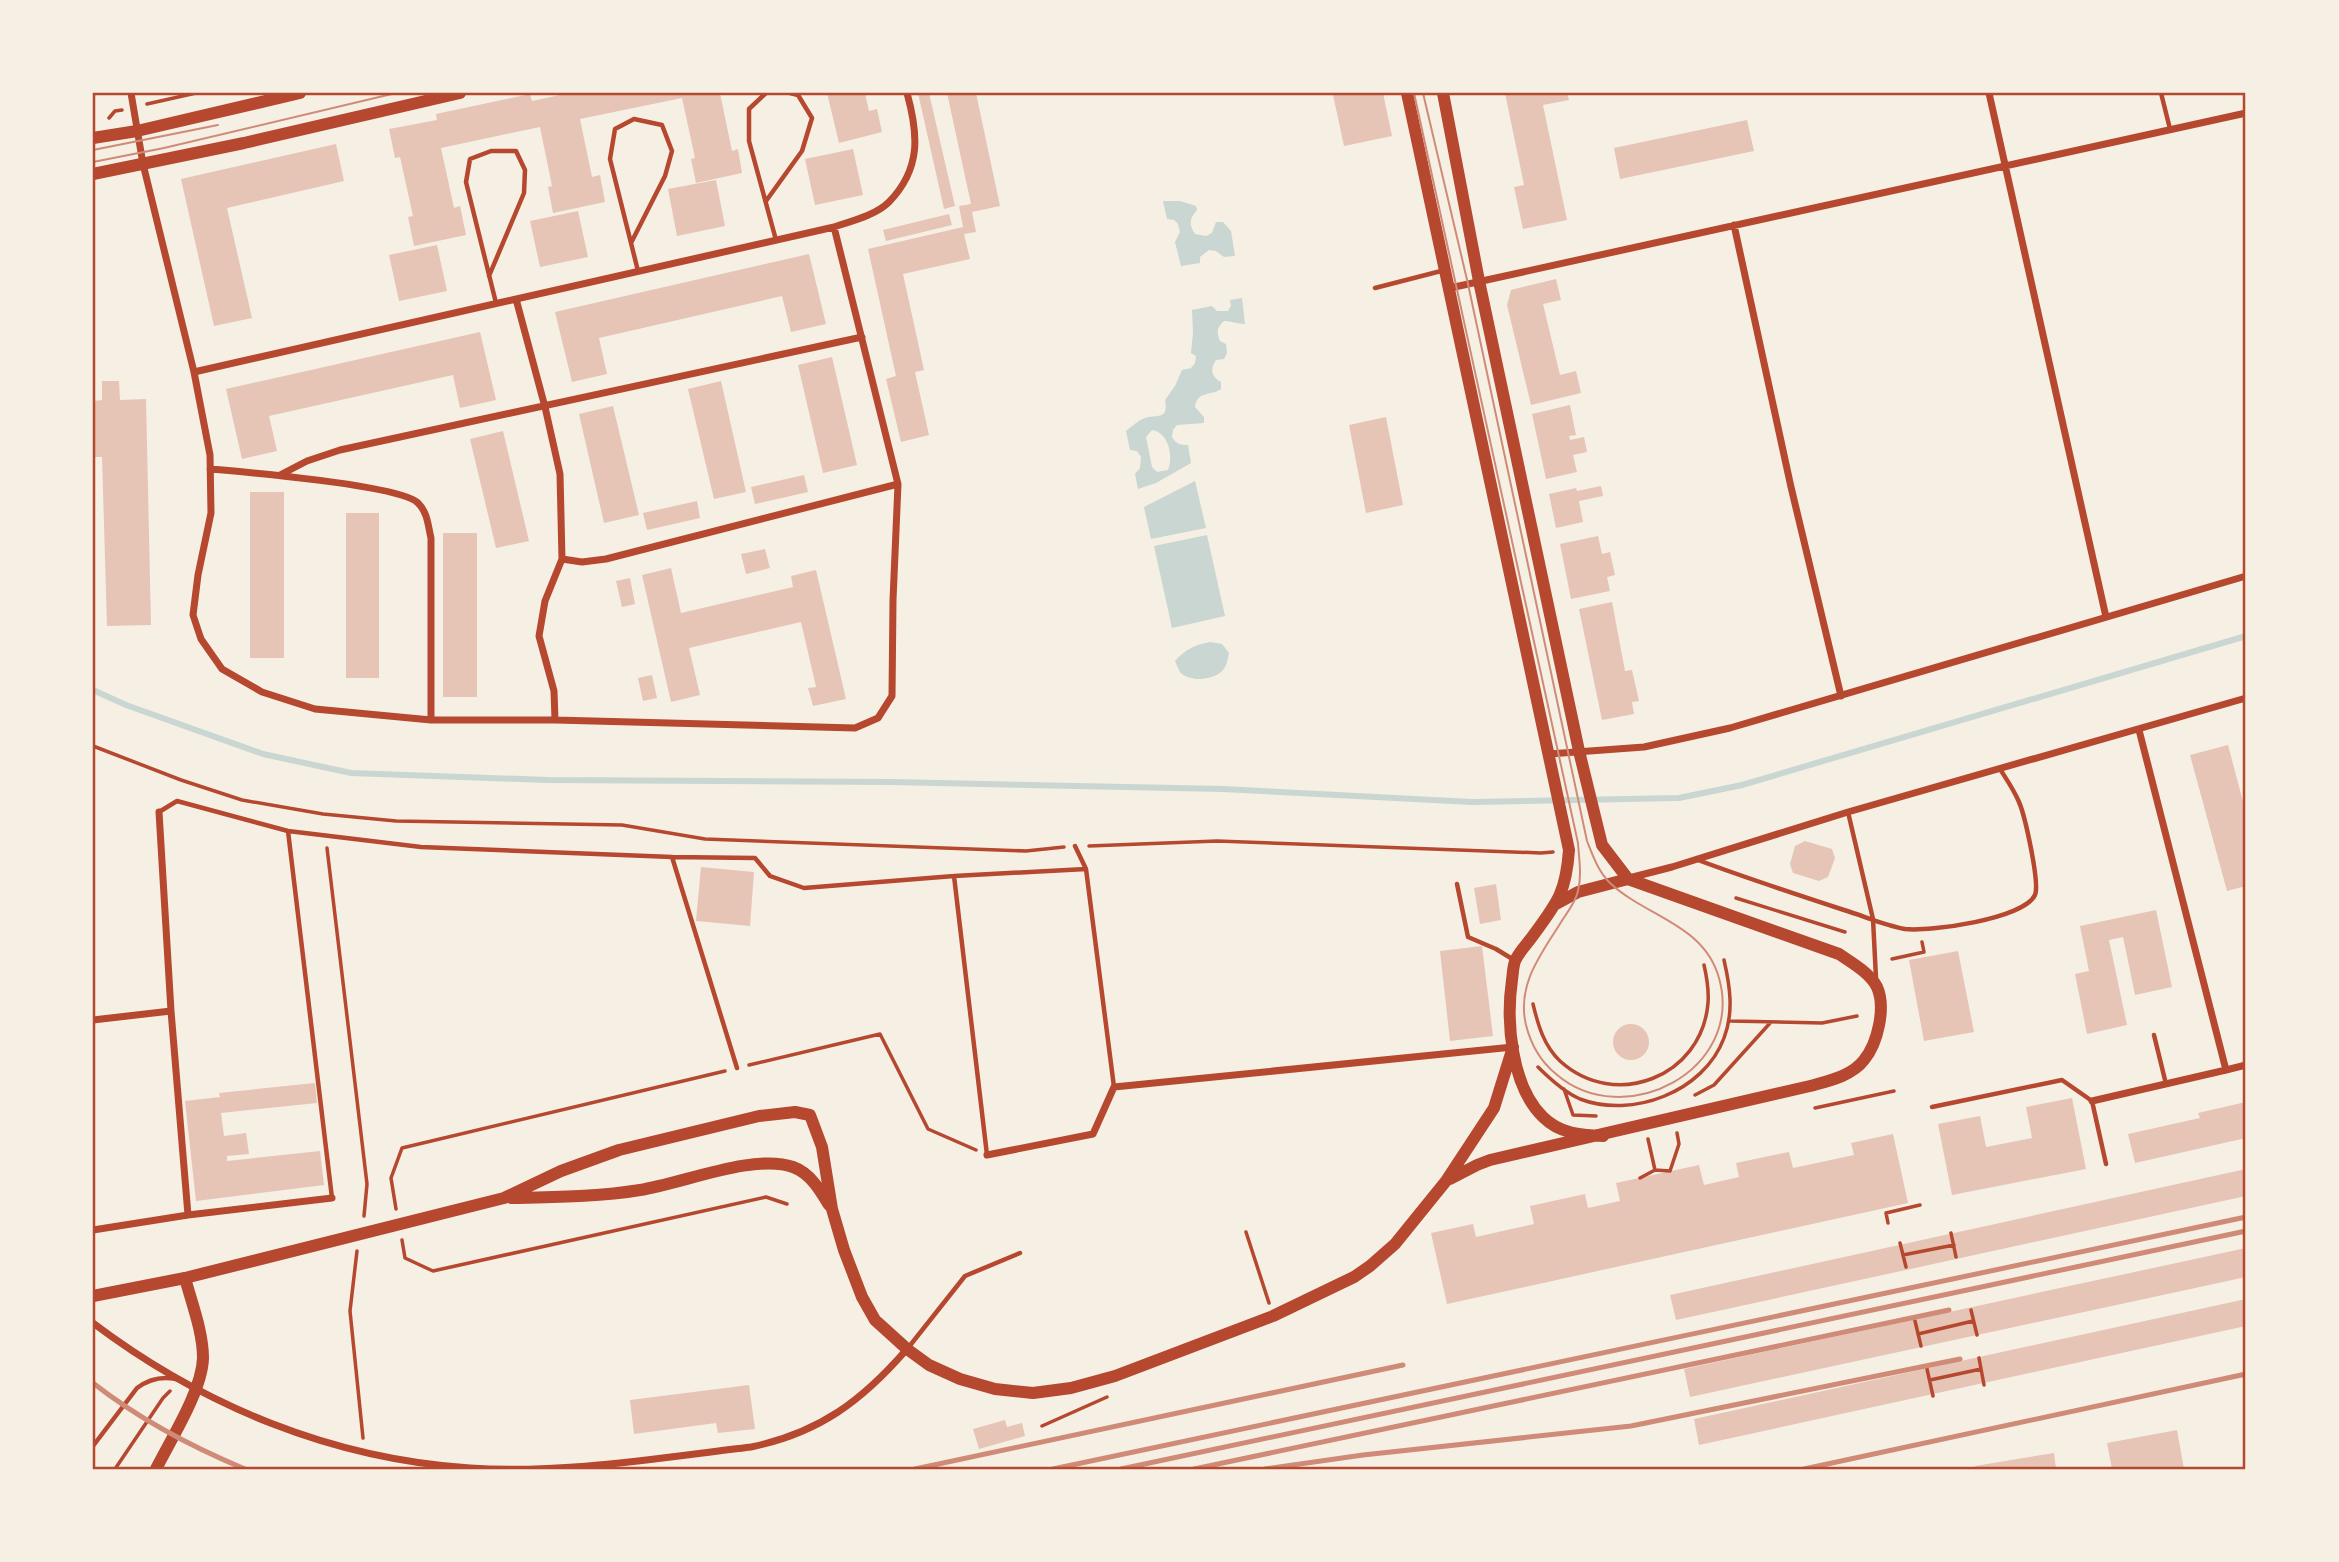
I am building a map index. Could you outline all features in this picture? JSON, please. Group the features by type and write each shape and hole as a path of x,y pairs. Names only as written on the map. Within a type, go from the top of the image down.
{"street":[{"path":"131,93 143,164 194,372 210,455 211,513 193,615 201,639 222,670 262,692 315,709 431,720 555,720 855,729 878,718 892,696 898,484 834,228"},
{"path":"93,138 137,131 300,93"},
{"path":"93,174 244,143 460,93"},
{"path":"194,372 834,228 863,218 888,203 905,180 916,148 915,123 907,93"},
{"path":"1407,93 1569,850 1567,879 1556,904 1514,960 1508,1005 1513,1047 1517,1068 1527,1094 1544,1118 1557,1128 1576,1135 1603,1136"},
{"path":"1443,93 1479,281 1579,751 1602,845 1628,879 1839,954 1860,968 1876,986 1880,1015 1877,1033 1864,1061 1849,1073 1810,1086 1490,1160 1446,1181"},
{"path":"1989,93 2106,617"},
{"path":"1450,288 2246,113"},
{"path":"1734,225 1840,696"},
{"path":"516,299 560,474 562,559 545,601 539,636 554,691 555,720"},
{"path":"280,475 307,461 340,450 862,337"},
{"path":"210,469 280,475 395,493 417,501 426,513 431,538 431,720"},
{"path":"562,559 582,562 606,559 898,484"},
{"path":"1549,754 1644,747 1695,737 2246,576"},
{"path":"1556,904 1578,892 2246,698"},
{"path":"2139,730 2226,1069"},
{"path":"159,812 188,1215"},
{"path":"93,1020 172,1010"},
{"path":"987,1155 1093,1134 1114,1087 1513,1047"},
{"path":"93,1296 185,1278 504,1198 561,1171 619,1150 759,1116 795,1112 810,1115 822,1147 832,1209 844,1250 862,1297 876,1320 929,1365 960,1379 995,1389 1033,1393 1071,1388 1115,1376 1273,1316 1354,1277 1384,1255 1446,1181 1494,1108 1513,1047"},
{"path":"2092,1101 2246,1065"},
{"path":"504,1198 641,1190 755,1164 776,1163 794,1167 810,1178 832,1209"},
{"path":"93,1230 188,1215 332,1198"},
{"path":"156,1469 200,1379 203,1357 200,1334 185,1278"},
{"path":"93,1323 183,1381 266,1423 365,1454 471,1468 578,1466 778,1442 827,1421 845,1409 907,1349"}],"lane":[{"path":"766,93 749,109 749,141 776,241"},
{"path":"765,202 802,151 812,118 798,94 790,93"},
{"path":"2161,93 2170,130"},
{"path":"631,243 665,176 672,151 662,125 634,119 615,130 610,159 638,272"},
{"path":"489,276 524,193 525,170 516,151 491,151 470,159 466,182 489,276 497,304"},
{"path":"1375,288 1446,270"},
{"path":"1698,859 1750,879 1904,929 1945,928 2013,912 2030,902 2035,895 2036,879 2023,813 2000,769"},
{"path":"159,812 177,801 288,831 421,848 755,858 770,876 804,888 954,876 1086,870"},
{"path":"1848,812 1873,919 1876,986"},
{"path":"288,831 332,1198"},
{"path":"1074,846 1086,870 1114,1087"},
{"path":"672,857 737,1068"},
{"path":"954,876 987,1155"},
{"path":"1457,884 1468,937 1514,960"},
{"path":"2154,1035 2166,1084"},
{"path":"1933,1107 2062,1080 2092,1101 2106,1164"},
{"path":"907,1349 965,1276 1020,1253"},
{"path":"93,1446 137,1388 146,1381 171,1378 183,1381"}],"path":[{"path":"93,746 242,800 323,814 396,821 622,825 705,839 1026,850 1217,841 1541,853 1569,850"},
{"path":"323,814 367,1184 363,1221"},
{"path":"1731,897 1845,932"},
{"path":"1892,959 1924,952"},
{"path":"1538,1067 1578,1098 1598,1104 1617,1106 1653,1101 1687,1083 1716,1055 1724,1039 1731,1001 1724,960"},
{"path":"1533,1004 1541,1034 1559,1060 1576,1073 1595,1081 1614,1085 1633,1084 1665,1074 1676,1067 1697,1039 1708,1003 1704,965"},
{"path":"1729,1021 1822,1023 1857,1016"},
{"path":"1693,1096 1714,1085 1771,1022"},
{"path":"1564,1089 1573,1115 1596,1116"},
{"path":"1815,1108 1894,1091"},
{"path":"1640,1178 1655,1170 1670,1171 1679,1144 1676,1130"},
{"path":"1647,1137 1655,1170"},
{"path":"1888,1223 1886,1213 1920,1205"},
{"path":"1246,1231 1273,1316"},
{"path":"1951,1233 1956,1257"},
{"path":"1900,1243 1906,1268"},
{"path":"359,1244 349,1311 365,1454"},
{"path":"1903,1255 1954,1245"},
{"path":"1971,1310 1976,1335"},
{"path":"1915,1321 1921,1346"},
{"path":"1918,1334 1973,1321"},
{"path":"1979,1358 1984,1385"},
{"path":"1927,1369 1933,1396"},
{"path":"1930,1380 1981,1369"},
{"path":"116,1469 163,1398 183,1381"},
{"path":"1042,1426 1108,1396"}],"shaded area":[{"path":"1163,201 1180,201 1196,206 1197,210 1191,221 1195,234 1206,236 1212,233 1216,222 1223,222 1231,231 1235,256 1224,257 1209,250 1200,257 1200,263 1181,266 1175,242 1180,232 1178,224 1167,219"},
{"path":"1242,298 1245,324 1224,321 1219,328 1219,338 1226,344 1227,353 1224,359 1216,360 1212,370 1215,378 1221,382 1221,389 1201,396 1196,402 1195,407 1204,417 1204,423 1177,425 1173,430 1172,437 1175,441 1188,445 1191,463 1156,483 1138,489 1135,474 1140,468 1141,457 1137,451 1130,450 1126,431 1143,419 1163,414 1165,400 1182,370 1191,368 1195,363 1196,356 1191,353 1192,310 1212,306 1217,311 1228,311 1230,300","holes":["1152,430 1166,440 1170,464 1168,470 1157,472 1152,467 1146,437"]},
{"path":"1195,481 1206,528 1151,539 1144,507"},
{"path":"1207,535 1225,616 1172,628 1154,546"},
{"path":"1210,642 1222,644 1229,653 1223,670 1202,679 1190,678 1180,672 1175,661 1179,657 1191,648"}],"building":[{"path":"569,93 720,93 732,151 738,149 742,173 696,183 691,159 695,158 682,98 580,119 592,177 600,175 605,202 553,213 548,187 552,186 540,127 441,148 454,208 460,206 466,235 414,246 408,217 413,216 400,157 395,158 389,129 437,120 436,114 530,94 532,101"},
{"path":"827,93 865,93 869,111 877,109 882,132 839,143"},
{"path":"918,93 929,93 955,206 944,209"},
{"path":"947,93 976,93 1000,206 972,212 976,232 964,234 970,259 903,274 924,370 915,372 929,435 901,442 886,379 896,376 868,249 963,227 959,206 971,204"},
{"path":"1383,93 1392,136 1344,146 1333,95"},
{"path":"1505,93 1567,93 1569,100 1543,105 1567,220 1523,229 1514,187 1524,185"},
{"path":"1747,120 1754,151 1620,179 1614,148"},
{"path":"336,144 344,181 227,208 252,318 214,326 181,179"},
{"path":"853,149 863,195 815,205 805,159"},
{"path":"716,180 725,226 677,236 668,189"},
{"path":"578,211 588,257 540,267 530,221"},
{"path":"949,214 952,225 886,241 883,230"},
{"path":"437,245 447,291 399,301 389,255"},
{"path":"809,254 826,324 791,332 782,296 599,338 607,374 572,382 555,312"},
{"path":"1556,279 1561,300 1543,304 1560,375 1576,371 1581,393 1531,405 1507,305 1511,290"},
{"path":"480,332 496,400 460,408 453,375 269,416 277,451 242,459 226,389"},
{"path":"832,357 857,465 823,473 798,365"},
{"path":"102,381 119,381 120,400 146,399 151,625 107,626 102,457 93,457 93,401 102,400"},
{"path":"721,381 746,492 714,499 688,389"},
{"path":"1570,405 1576,435 1569,436 1570,440 1584,437 1587,452 1573,455 1577,472 1546,479 1532,414"},
{"path":"613,406 639,515 604,523 579,414"},
{"path":"1386,417 1403,505 1366,513 1349,425"},
{"path":"503,431 529,541 496,548 470,439"},
{"path":"804,475 808,492 755,504 751,487"},
{"path":"1601,486 1603,496 1579,501 1583,522 1556,528 1549,494"},
{"path":"250,492 284,492 284,658 250,658"},
{"path":"697,501 700,518 647,530 643,513"},
{"path":"346,513 379,513 379,678 346,678"},
{"path":"443,533 477,533 477,697 443,697"},
{"path":"1598,536 1602,554 1610,552 1615,575 1607,577 1610,591 1571,599 1560,544"},
{"path":"765,549 770,568 746,574 741,554"},
{"path":"671,568 681,613 793,587 791,576 816,570 846,699 813,706 808,688 816,687 801,622 689,648 700,695 671,702 642,575"},
{"path":"630,578 635,604 622,607 616,581"},
{"path":"1612,602 1625,671 1632,670 1639,701 1632,702 1634,714 1602,720 1579,609"},
{"path":"652,675 657,698 643,701 638,678"},
{"path":"2228,745 2246,813 2246,886 2227,891 2190,755"},
{"path":"1805,841 1832,849 1835,858 1828,877 1819,881 1793,873 1790,864 1795,846"},
{"path":"701,867 754,872 750,926 696,921"},
{"path":"1496,884 1501,920 1480,924 1474,888"},
{"path":"2156,910 2172,987 2135,995 2123,937 2109,940 2127,1025 2087,1034 2075,974 2089,971 2080,926"},
{"path":"1482,946 1493,1036 1450,1041 1440,951"},
{"path":"2246,949 2246,975 2243,952"},
{"path":"1958,951 1974,1032 1924,1041 1909,960"},
{"path":"1631,1024 1644,1029 1649,1042 1644,1055 1631,1060 1618,1055 1613,1042 1618,1029"},
{"path":"315,1083 317,1103 221,1113 224,1136 246,1133 249,1154 227,1156 227,1161 320,1151 324,1185 196,1201 185,1101 220,1097 219,1093"},
{"path":"2072,1098 2086,1169 1952,1195 1938,1124 1980,1116 1986,1147 2032,1138 2026,1107"},
{"path":"2246,1102 2246,1138 2135,1163 2128,1134 2200,1118 2198,1113"},
{"path":"1893,1134 1908,1203 1447,1304 1431,1233 1473,1224 1476,1237 1534,1224 1530,1206 1585,1194 1588,1208 1620,1201 1616,1183 1699,1165 1704,1185 1739,1177 1736,1163 1789,1152 1793,1168 1854,1155 1851,1143"},
{"path":"2246,1169 2246,1196 1676,1320 1670,1295"},
{"path":"2246,1248 2246,1277 1690,1397 1684,1369"},
{"path":"2246,1299 2246,1326 1699,1445 1694,1419"},
{"path":"749,1385 755,1429 718,1433 716,1423 634,1434 630,1400"},
{"path":"1005,1420 1007,1427 1022,1423 1025,1436 979,1449 973,1429"},
{"path":"2177,1430 2184,1469 2112,1469 2107,1443"},
{"path":"2054,1453 2056,1469 1976,1469 1975,1466"}],"waterway":[{"path":"93,690 126,705 263,754 351,773 548,780 891,782 1223,789 1472,802 1679,798 1742,785 2246,636"}],"tram line":[{"path":"93,162 164,148 396,93"},
{"path":"1414,93 1578,843 1580,873 1577,895 1533,969 1525,995 1526,1025 1533,1046 1545,1064 1584,1091 1614,1097 1644,1094 1673,1083 1697,1064 1714,1040 1722,1011 1719,978 1701,945 1610,883 1599,868 1587,841 1468,284 1423,93"},
{"path":"93,150 218,125"}],"railway":[{"path":"1053,1469 2246,1217"},
{"path":"1121,1469 2246,1231"},
{"path":"1194,1469 1949,1310"},
{"path":"1265,1469 1363,1455 1631,1426 1960,1359"},
{"path":"915,1469 1403,1365"},
{"path":"1804,1469 2246,1374"},
{"path":"93,1383 166,1431 245,1469"}]}
